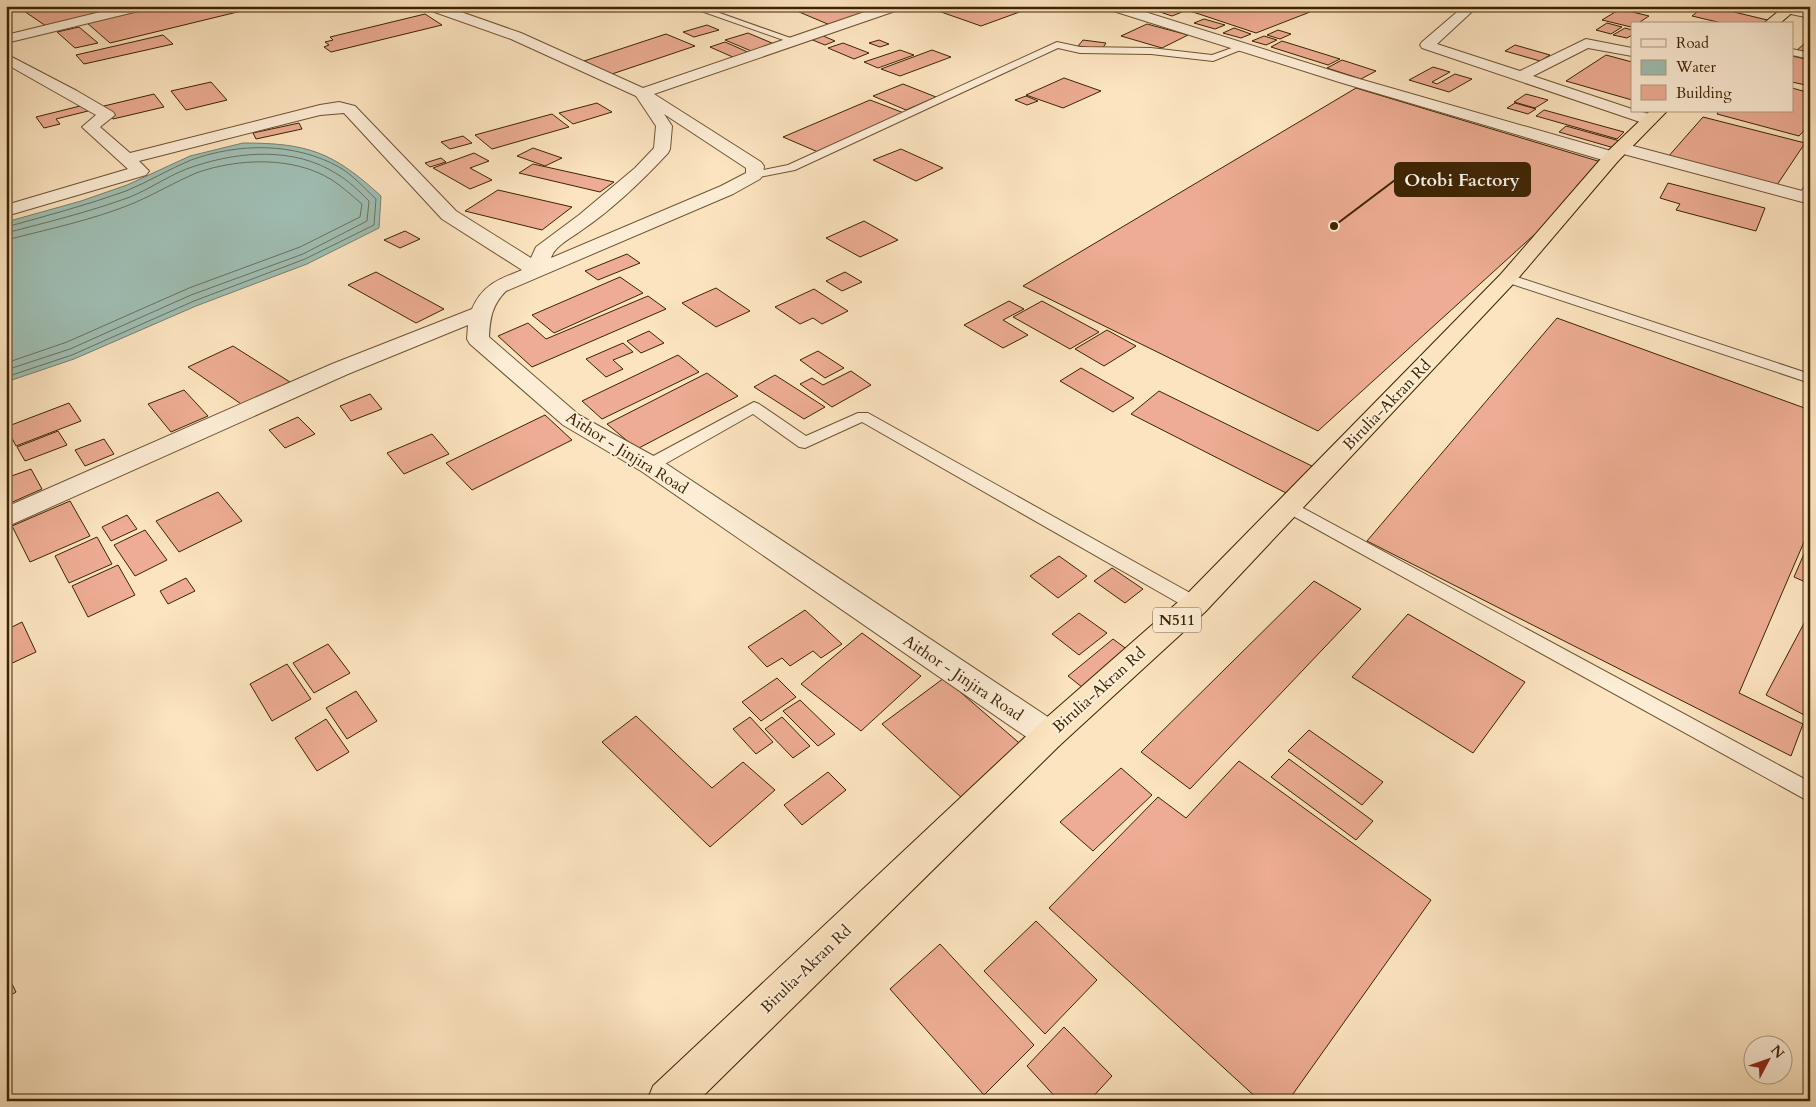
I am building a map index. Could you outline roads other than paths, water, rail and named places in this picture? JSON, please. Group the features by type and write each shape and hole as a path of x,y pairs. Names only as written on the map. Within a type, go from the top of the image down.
{"highway":[{"path":"1773,22 1791,9"},
{"name":"Birulia-Akran Rd","path":"668,1101 1049,735 1195,604 1508,278 1617,152 1654,115"}],"street":[{"path":"6,39 142,6"},
{"path":"6,518 340,369 479,312 486,300 499,287 727,190 754,175 755,166 747,160 642,94 516,36 431,6"},
{"path":"642,94 896,6"},
{"path":"1112,6 1354,82 1617,152 1808,194"},
{"path":"1472,6 1427,45 1520,77 1631,108"},
{"path":"1520,77 1586,43 1631,52"},
{"path":"6,58 107,115 90,127 140,171 6,211"},
{"path":"538,271 543,251 586,219 641,172 662,150 664,126 642,94"},
{"path":"127,159 320,110 339,107 349,109 449,215 538,271"},
{"name":"Aithor - Jinjira Road","path":"479,312 478,339 571,420 650,465 1049,735"}],"lane":[{"path":"691,6 795,42"},
{"path":"1791,9 1810,15"},
{"path":"754,175 791,168 1058,45 1080,50 1151,51 1213,58 1243,47"},
{"path":"1794,52 1810,56"},
{"path":"1508,278 1810,379"},
{"path":"650,465 754,407 806,442 863,416 1195,604"},
{"path":"1290,506 1810,793"}],"water":[{"path":"243,143 266,143 303,148 333,160 348,169 381,196 379,228 307,264 196,306 74,359 6,382 6,222 81,201 127,185 190,156"}],"place":[{"name":"Otobi Factory","path":"1334,226"}]}
